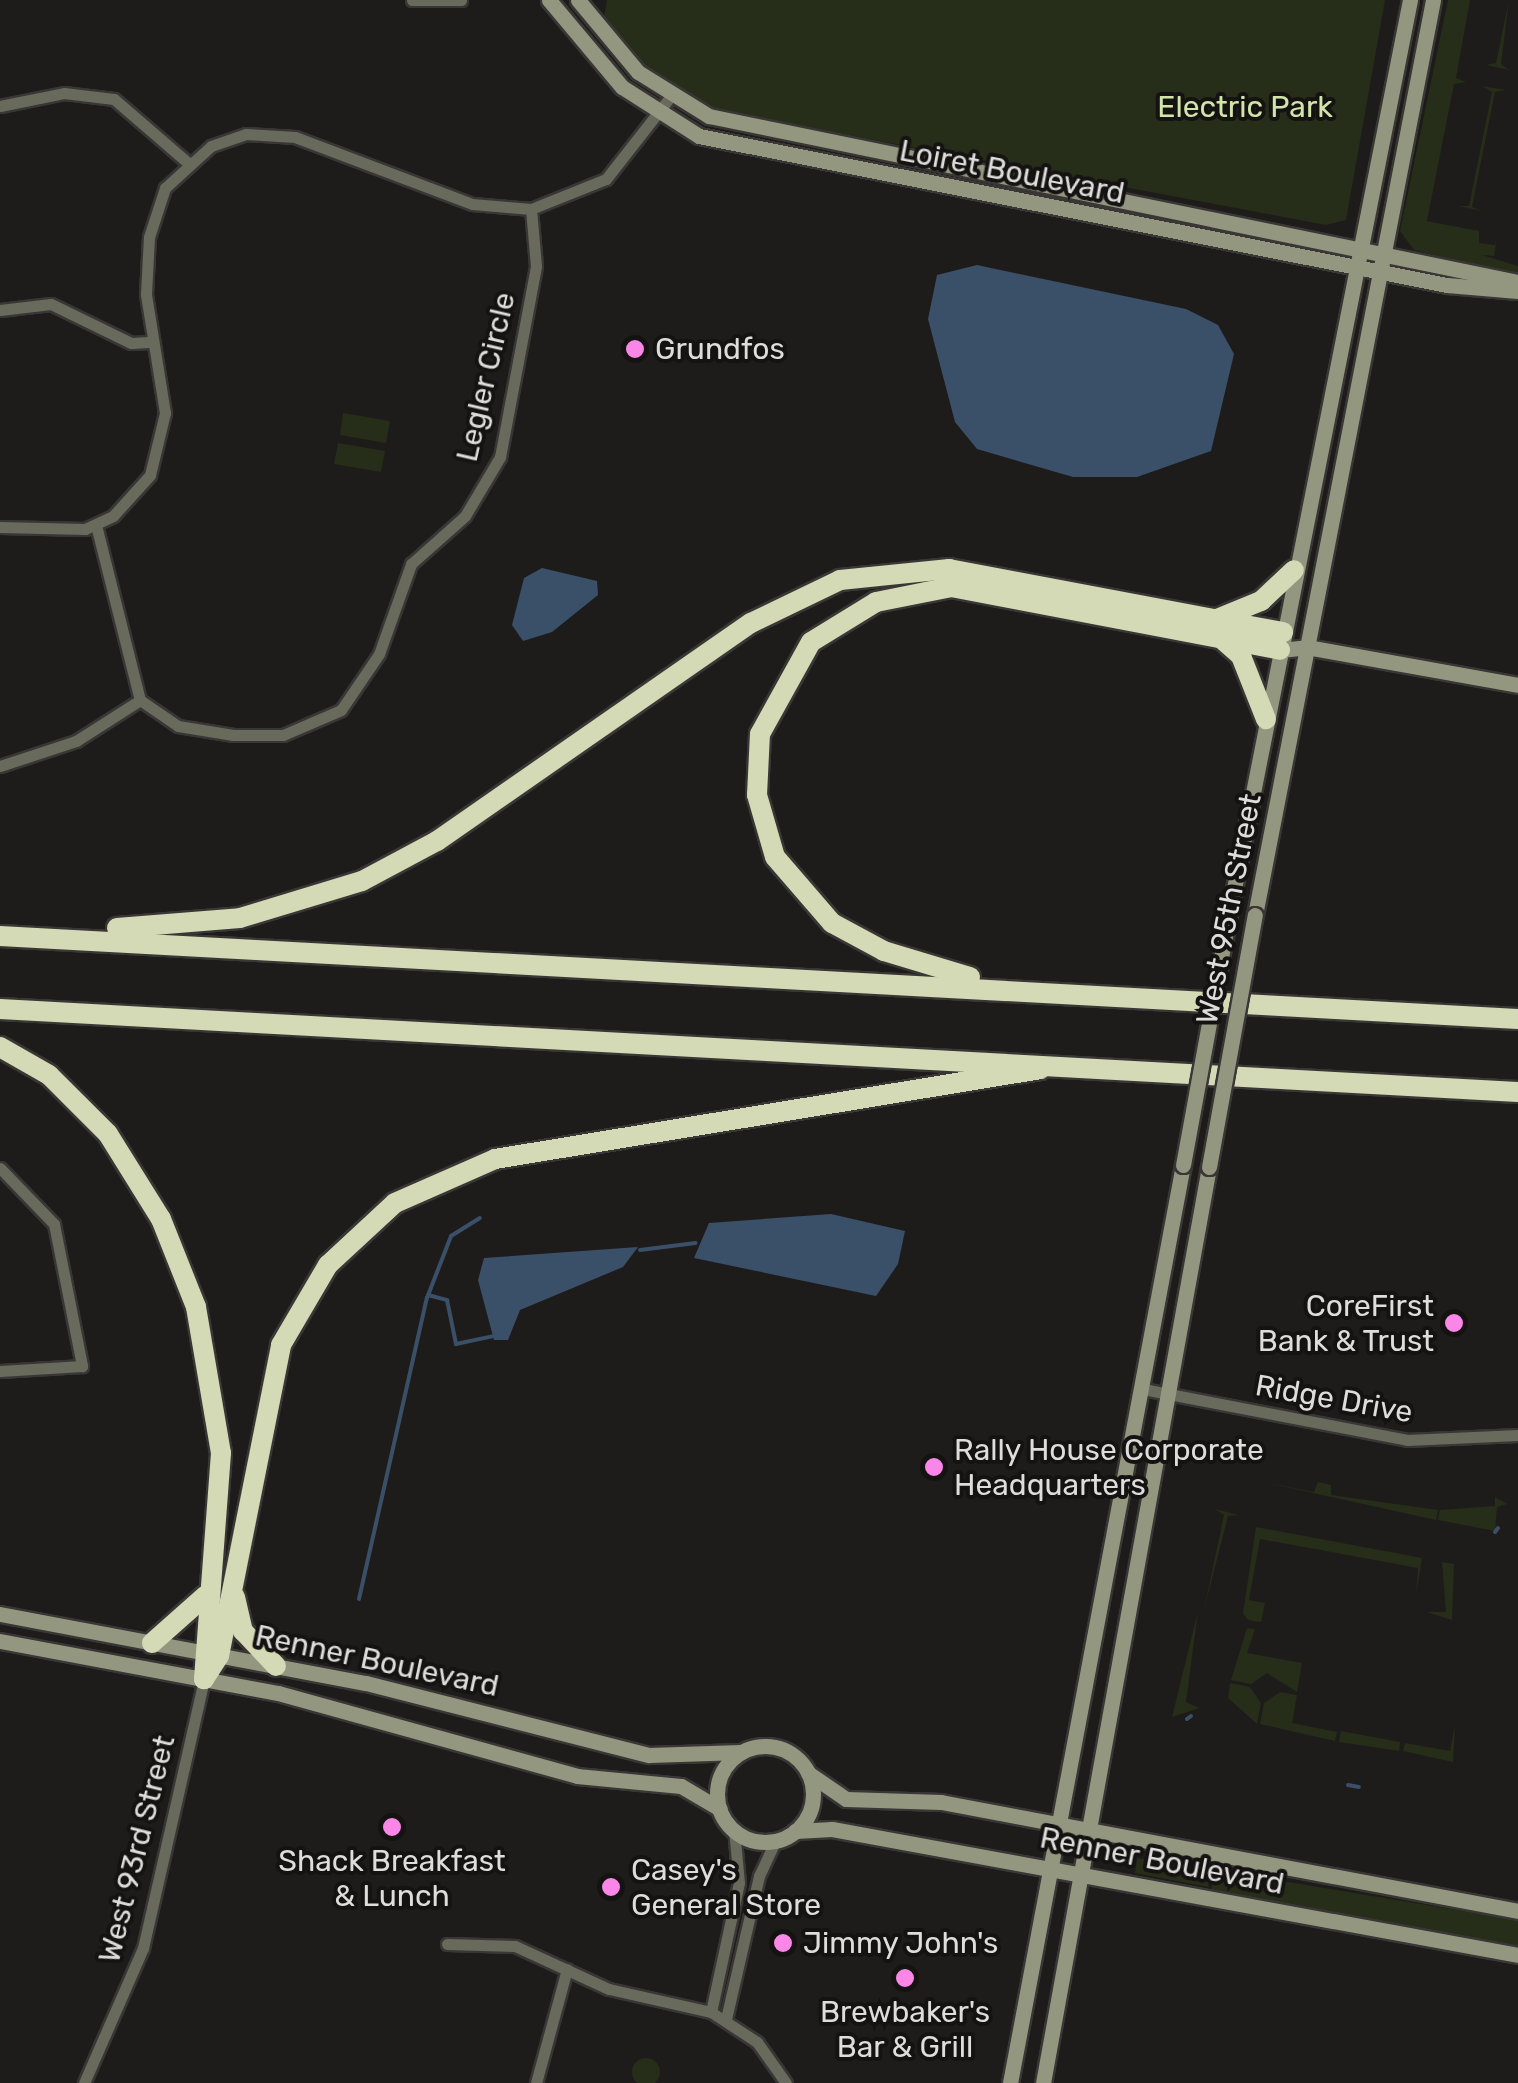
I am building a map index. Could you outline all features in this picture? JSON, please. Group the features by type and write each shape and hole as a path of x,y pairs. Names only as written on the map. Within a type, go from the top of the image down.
{"highway":[{"path":"51,938 76,927 240,918 362,881 436,842 751,623 840,580 948,569 1281,641"},
{"path":"999,986 854,936 786,876 760,814 756,775 763,723 784,676 850,614 924,588 1220,629 1261,602 1294,570"},
{"path":"1220,629 1241,656 1266,720"},
{"path":"0,936 999,986 1518,1018"},
{"path":"0,1009 1064,1064 1518,1092"},
{"path":"0,1047 90,1112 180,1263 208,1355 221,1453 210,1654"},
{"path":"204,1678 233,1578 281,1344 328,1264 395,1204 495,1159 966,1088 1064,1064"},
{"path":"233,1578 243,1631 276,1666"},
{"path":"152,1643 194,1614 212,1585"}],"main road":[{"name":"Loiret Boulevard","path":"548,0 622,87 660,116 746,149 1380,272 1518,291"},
{"name":"Loiret Boulevard","path":"578,0 670,97 728,121 1112,196 1518,282"},
{"name":"West 95th Street","path":"1010,2083 1294,570 1359,266 1410,0"},
{"name":"West 95th Street","path":"1043,2083 1255,915 1432,0"},
{"path":"1107,218 1112,196"},
{"path":"1281,641 1518,686"},
{"name":"Renner Boulevard","path":"0,1614 276,1666 649,1755 741,1752"},
{"name":"Renner Boulevard","path":"0,1642 204,1678 577,1776 681,1786 720,1809"},
{"path":"784,1750 808,1773 811,1806 794,1831 776,1840 734,1830 720,1809 720,1778 741,1752 784,1750"},
{"name":"Renner Boulevard","path":"808,1773 854,1800 926,1800 1518,1911"},
{"name":"Renner Boulevard","path":"794,1831 832,1829 1518,1955"}],"street":[{"path":"412,0 460,0"},
{"path":"0,106 64,93 114,99 187,162"},
{"path":"0,527 54,535 96,526 135,496 158,453 164,413 153,342 149,237 165,188 187,162 236,137 282,135 472,204 532,209 606,179 660,116 670,97"},
{"name":"Legler Circle","path":"140,700 178,726 283,736 341,710 361,686 411,564 464,516 500,456 536,266 532,209"},
{"path":"0,310 51,304 131,342 153,342"},
{"path":"0,766 76,741 140,700 96,526"},
{"path":"0,1168 54,1224 82,1366 0,1371"},
{"name":"Ridge Drive","path":"1143,1389 1407,1440 1518,1435"},
{"name":"West 93rd Street","path":"84,2083 143,1948 204,1678"},
{"path":"711,2012 739,1883 734,1830"},
{"path":"726,2019 758,1876 776,1840"},
{"path":"447,1944 515,1946 633,1996 711,2012 726,2019 786,2083"},
{"path":"536,2083 567,1969"}],"green space":[{"name":"Electric Park","path":"607,0 1385,0 1346,220 1326,225 688,105 646,77 602,27"},
{"path":"1448,0 1470,0 1456,78 1466,82 1454,84 1427,221 1479,231 1479,243 1495,245 1497,236 1494,256 1482,255 1518,266 1518,277 1414,250 1400,231"},
{"path":"1509,0 1501,64 1509,70 1486,65 1496,63"},
{"path":"1482,86 1506,90 1495,92 1472,207 1482,211 1458,206 1469,206 1492,92"},
{"path":"343,413 390,421 386,443 340,435"},
{"path":"338,443 385,451 381,472 334,464"},
{"path":"1263,1482 1314,1492 1318,1482 1331,1485 1331,1495 1438,1510 1436,1520"},
{"path":"1495,1497 1507,1504 1497,1507 1495,1531 1438,1520 1440,1510 1495,1506"},
{"path":"1215,1509 1239,1515 1228,1516 1204,1610 1224,1515"},
{"path":"1256,1527 1422,1558 1416,1595 1418,1568 1260,1539 1249,1600 1265,1603 1261,1622 1248,1620 1243,1613"},
{"path":"1442,1562 1454,1564 1452,1620 1427,1612 1446,1612"},
{"path":"1198,1611 1186,1702 1199,1708 1172,1717"},
{"path":"1247,1628 1255,1629 1247,1653 1302,1663 1297,1692 1267,1673 1251,1684 1231,1680"},
{"path":"1230,1683 1250,1687 1261,1703 1257,1724 1228,1698"},
{"path":"1280,1692 1297,1695 1292,1723 1337,1732 1335,1741 1260,1724 1264,1703"},
{"path":"1455,1725 1453,1762 1403,1751 1405,1743 1450,1751"},
{"path":"1341,1731 1400,1742 1399,1751 1339,1742"},
{"path":"1137,1858 1211,1873 1208,1887 1135,1873"},
{"path":"1215,1870 1518,1920 1518,1950 1211,1891"},
{"path":"646,2058 656,2062 660,2072 656,2082 646,2086 636,2082 632,2072 636,2062"}],"water":[{"path":"977,265 1186,309 1218,325 1234,354 1211,451 1137,477 1073,477 977,449 955,422 928,319 937,275"},
{"path":"542,568 597,581 598,595 552,632 523,641 512,625 524,578"},
{"path":"831,1214 905,1231 898,1264 876,1296 694,1258 709,1223"},
{"path":"638,1247 623,1267 520,1310 508,1340 494,1340 478,1280 484,1258"}],"waterway":[{"path":"359,1599 427,1298 451,1236 480,1218"},
{"path":"640,1250 696,1243"},
{"path":"428,1295 447,1300 456,1344 493,1336"},
{"path":"1495,1532 1498,1528"},
{"path":"1187,1719 1191,1716"},
{"path":"1348,1785 1359,1787"}],"place":[{"name":"Grundfos","path":"635,349"},
{"name":"CoreFirst Bank & Trust","path":"1454,1323"},
{"name":"Rally House Corporate Headquarters","path":"934,1467"},
{"name":"Shack Breakfast & Lunch","path":"392,1827"},
{"name":"Casey's General Store","path":"611,1887"},
{"name":"Jimmy John's","path":"783,1943"},
{"name":"Brewbaker's Bar & Grill","path":"905,1978"}]}
